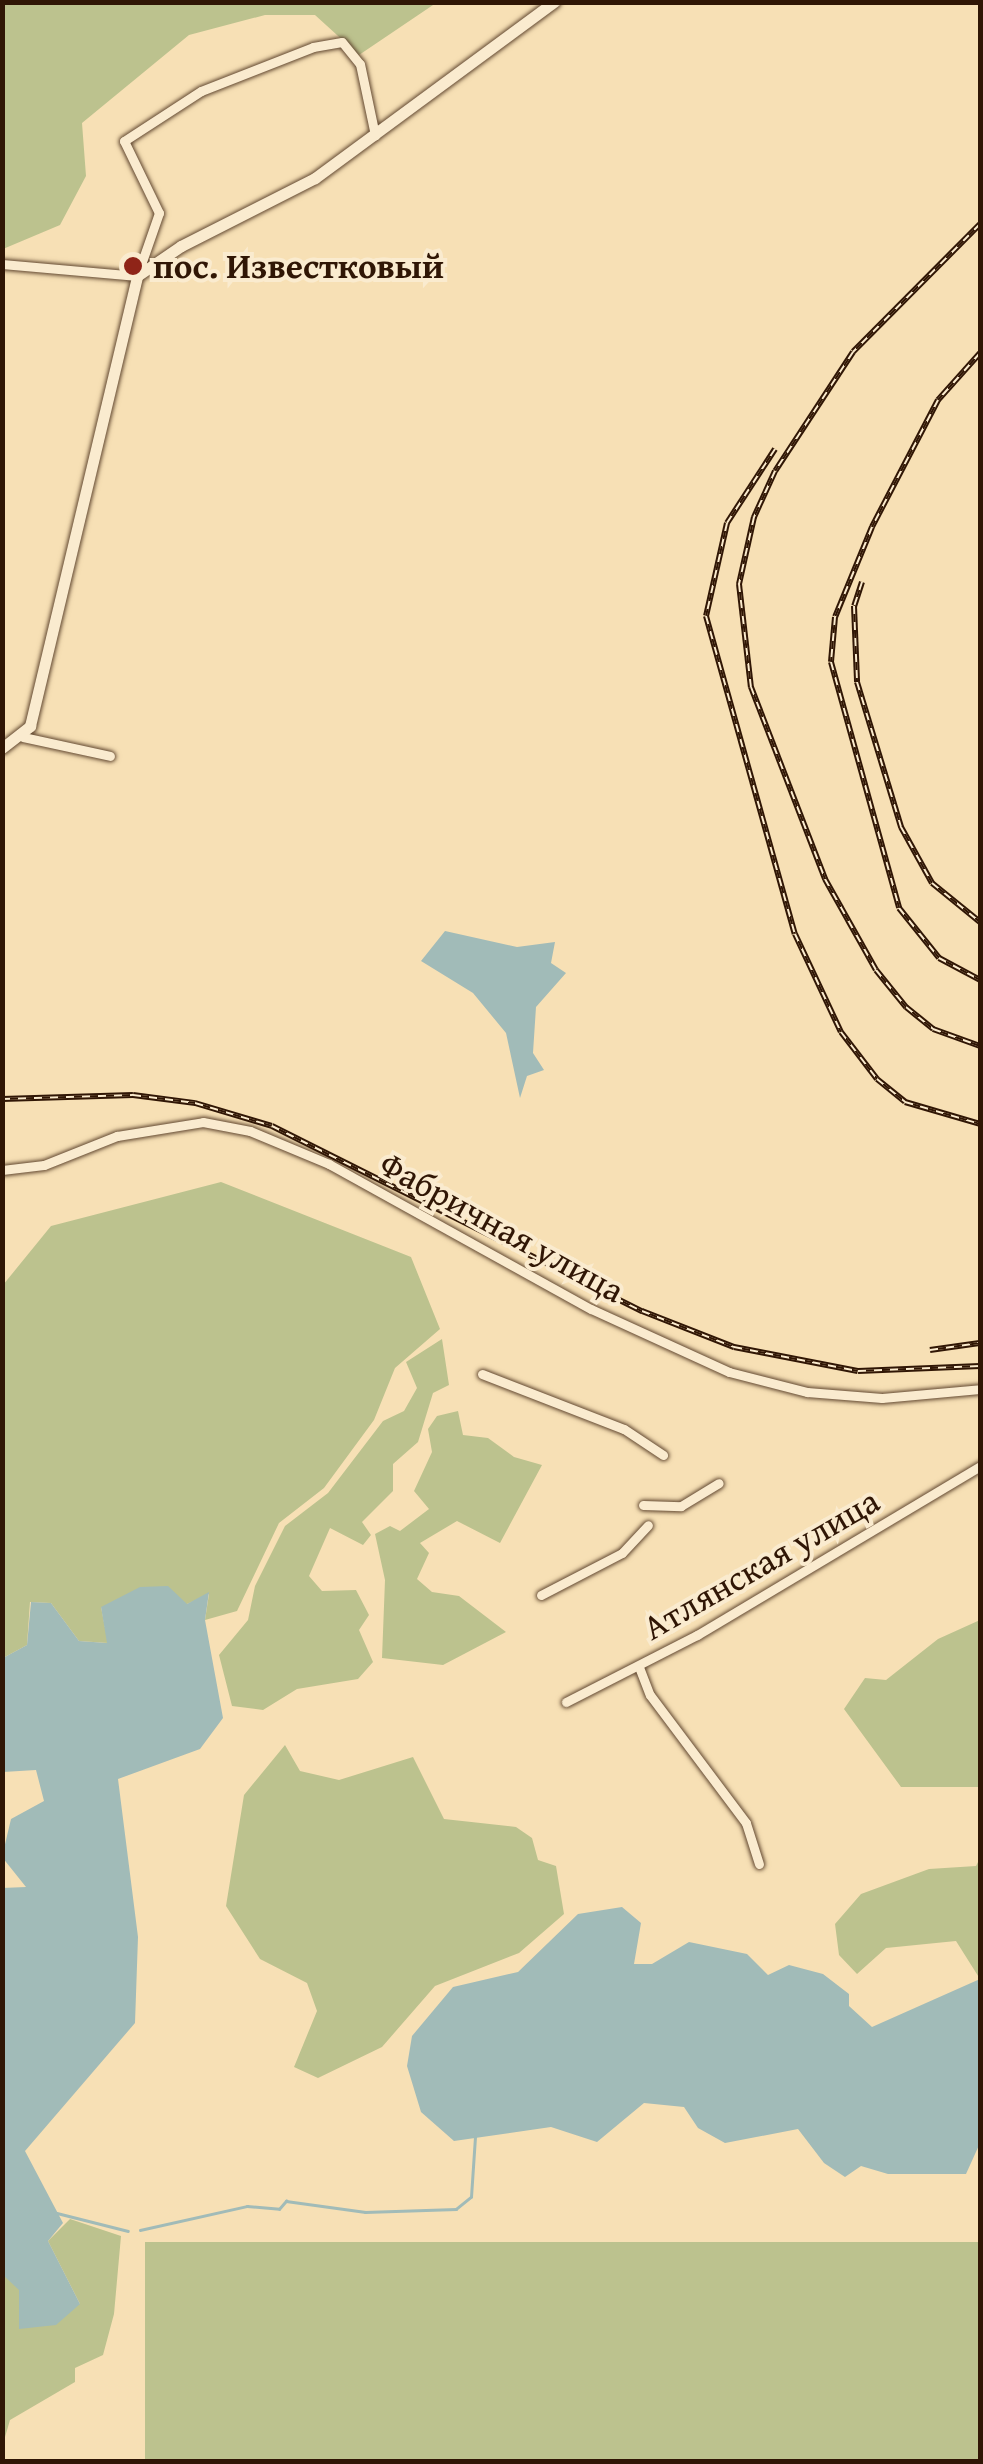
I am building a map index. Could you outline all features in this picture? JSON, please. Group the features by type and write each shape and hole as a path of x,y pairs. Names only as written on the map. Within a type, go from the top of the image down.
{"street":[{"path":"2,264 137,276 250,213 375,135 554,2"},
{"path":"23,738 137,276 159,213 124,141 201,91 342,42 360,64 375,135"},
{"path":"2,748 23,738 110,756"},
{"name":"Фабричная улица","path":"2,1170 44,1165 118,1136 203,1122 250,1131 329,1164 592,1309 730,1372 807,1392 882,1398 980,1389"},
{"path":"482,1374 624,1430 663,1456"},
{"name":"Атлянская улица","path":"566,1702 639,1667 980,1466"},
{"path":"642,1505 681,1506 719,1483"},
{"path":"541,1595 622,1553 648,1525"},
{"path":"639,1667 650,1695 746,1823 759,1864"}],"green space":[{"path":"3,3 436,3 359,55 315,15 265,15 189,35 82,123 86,176 60,225 3,249"},
{"path":"221,1182 411,1257 440,1329 395,1368 374,1420 324,1488 279,1523 237,1611 205,1620 209,1594 187,1604 101,1607 108,1643 79,1641 51,1603 30,1602 27,1645 3,1658 3,1285 51,1226"},
{"path":"442,1339 449,1385 433,1393 418,1442 393,1464 393,1491 362,1522 371,1535 363,1545 330,1528 309,1576 322,1591 356,1590 369,1615 359,1630 373,1662 358,1679 297,1689 263,1710 232,1706 219,1655 248,1620 255,1586 285,1526 328,1493 383,1421 404,1411 417,1388 406,1362"},
{"path":"458,1411 463,1435 488,1438 514,1457 542,1465 500,1543 457,1521 420,1543 429,1553 417,1579 432,1592 459,1596 506,1632 443,1665 382,1658 385,1580 375,1534 390,1526 400,1531 429,1509 414,1491 432,1452 428,1429 437,1416"},
{"path":"980,1620 980,1787 901,1787 844,1709 865,1678 886,1680 938,1639"},
{"path":"285,1745 300,1771 339,1780 413,1757 444,1819 516,1827 532,1838 538,1860 556,1866 564,1914 519,1953 435,1986 382,2047 318,2078 294,2067 317,2011 307,1983 260,1959 226,1906 244,1795"},
{"path":"980,1858 980,1979 956,1941 886,1948 857,1974 839,1955 835,1924 861,1894 929,1869 976,1866"},
{"path":"70,2219 121,2236 114,2314 103,2355 75,2368 75,2382 10,2420 3,2444 3,2274 19,2289 80,2304 48,2241"},
{"path":"145,2242 980,2242 980,2461 145,2461"}],"water":[{"path":"445,931 517,947 555,942 551,963 566,973 536,1007 533,1053 544,1070 527,1076 520,1098 506,1033 473,993 421,961"},
{"path":"168,1586 187,1604 209,1592 205,1620 223,1718 200,1749 118,1779 138,1937 135,2023 25,2151 63,2223 48,2241 80,2304 56,2325 19,2329 19,2290 2,2274 2,1888 26,1887 2,1857 11,1819 44,1801 36,1770 3,1772 3,1658 27,1645 31,1602 51,1603 79,1641 107,1643 101,1607 140,1587"},
{"path":"622,1907 641,1923 634,1964 652,1964 689,1942 747,1954 768,1975 789,1965 823,1974 849,1994 849,2006 872,2027 980,1979 980,2143 966,2174 888,2174 861,2166 845,2177 824,2163 798,2129 725,2143 698,2128 684,2107 644,2103 597,2142 551,2127 454,2141 421,2112 407,2066 412,2036 453,1987 518,1972 578,1914"}],"waterway":[{"path":"140,2230 247,2206 279,2209 286,2201 365,2212 456,2209 471,2197 475,2137"},
{"path":"57,2213 128,2231"}],"railway":[{"path":"980,224 853,352 775,471 754,517 739,584 751,687 825,879 876,970 906,1007 933,1029 980,1046"},
{"path":"980,353 938,400 872,527 835,617 831,662 899,908 939,958 980,980"},
{"path":"775,449 727,523 706,616 795,934 841,1032 877,1079 905,1102 980,1124"},
{"path":"862,582 854,606 857,682 901,827 932,883 980,922"},
{"path":"2,1099 133,1095 195,1103 272,1126 642,1311 734,1347 858,1371 980,1366"},
{"path":"930,1350 980,1343"}],"place":[{"name":"пос. Известковый","path":"133,266"}]}
